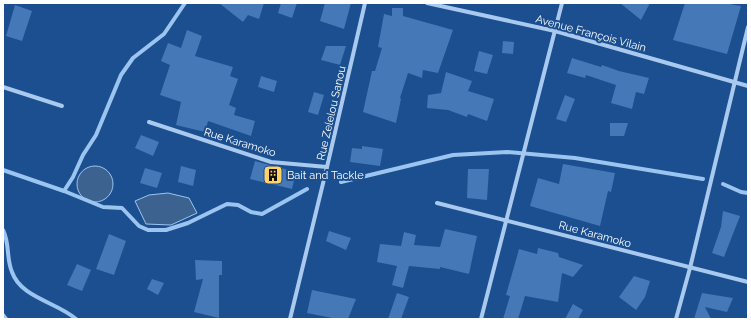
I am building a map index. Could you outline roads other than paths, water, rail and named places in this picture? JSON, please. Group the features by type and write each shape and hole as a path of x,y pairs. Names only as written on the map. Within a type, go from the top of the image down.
{"street":[{"name":"Rue Zelelou Sanou","path":"290,319 327,167 364,3"},
{"name":"Avenue François Vilain","path":"427,3 554,32 748,86"},
{"path":"481,319 562,3"},
{"path":"676,319 690,268 748,27"},
{"path":"3,87 62,106"},
{"name":"Rue Karamoko","path":"149,122 271,162 327,167"},
{"name":"Rue Karamoko","path":"437,203 748,282"},
{"path":"3,315 6,319"}],"water":[{"path":"99,166 108,171 112,177 112,191 108,197 99,202 91,202 82,197 78,191 77,180 82,171 88,167"},
{"path":"168,193 189,198 197,213 171,225 146,224 135,201 149,195"}],"waterway":[{"path":"64,191 73,177 83,155 96,135 121,75 133,58 164,34 185,3"},
{"path":"341,182 453,155 507,152 575,158 703,179"},
{"path":"3,170 64,191 103,207 122,208 139,226 148,230 166,230 188,223 227,204 238,205 251,212 262,214 307,189"},
{"path":"723,184 741,192 748,193"},
{"path":"3,230 7,240 10,267 17,281 31,294 59,308 76,319"}],"place":[{"name":"Bait and Tackle","path":"273,175"}]}
